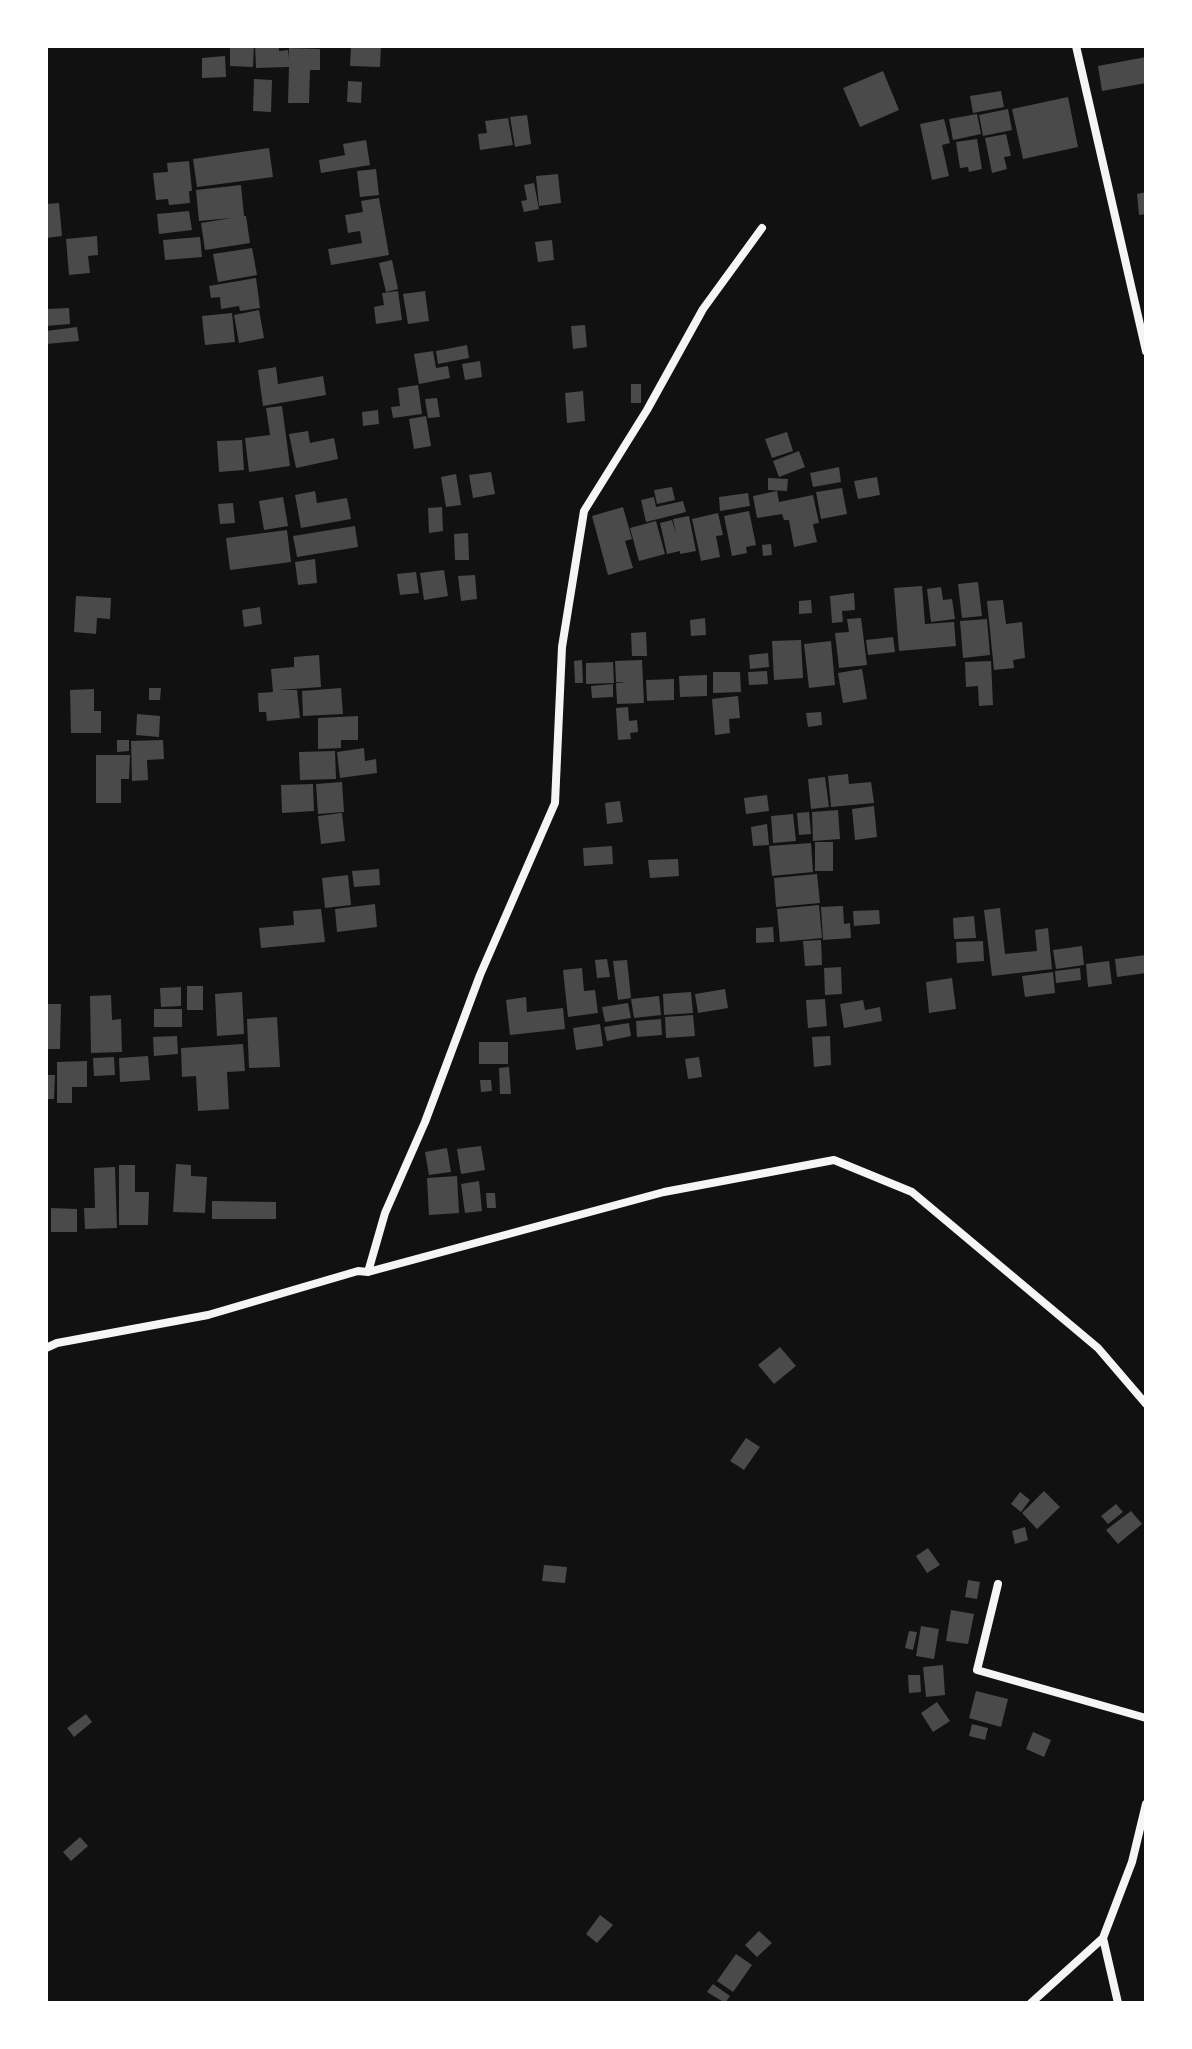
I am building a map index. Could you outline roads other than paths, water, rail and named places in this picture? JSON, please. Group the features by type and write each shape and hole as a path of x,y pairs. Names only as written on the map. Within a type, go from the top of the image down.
{"street":[{"path":"1076,46 1146,351"},
{"path":"368,1272 385,1213 425,1122 480,975 555,803 562,647 584,511 647,410 703,309 762,228"},
{"path":"46,1348 57,1343 208,1315 358,1271 368,1272 664,1192 834,1160 912,1192 1098,1348 1146,1404"},
{"path":"998,1584 977,1670 1146,1718"},
{"path":"1031,2003 1103,1938 1132,1862 1146,1804"},
{"path":"1103,1938 1118,2003"}]}
